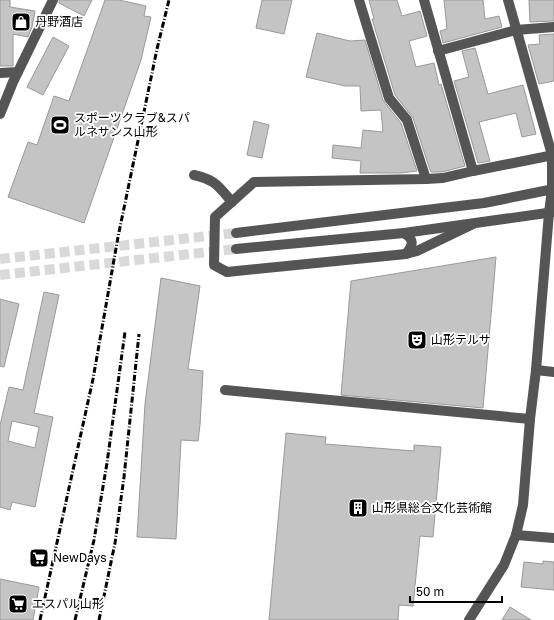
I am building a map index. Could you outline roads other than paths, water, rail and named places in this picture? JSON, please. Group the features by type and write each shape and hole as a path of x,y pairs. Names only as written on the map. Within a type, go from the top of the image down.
{"street":[{"path":"45,0 47,11"},
{"path":"0,114 18,72 53,0"},
{"path":"359,0 389,98 407,120 426,179"},
{"path":"424,0 473,171"},
{"path":"469,620 504,565 516,534 523,505 530,420 552,212 553,155 508,0"},
{"path":"438,51 516,30 554,27"},
{"path":"0,73 18,72"},
{"path":"473,224 417,251 406,254 228,272 214,265 215,217 254,182 443,178 553,155"},
{"path":"194,175 216,183 232,202"},
{"path":"236,233 484,203 553,189"},
{"path":"236,249 404,233 552,212"},
{"path":"404,233 410,236 412,241 411,248 406,254"},
{"path":"536,370 554,372"},
{"path":"225,390 530,420"},
{"path":"516,534 554,538"}],"tunnel":[{"path":"0,259 236,233"},
{"path":"0,275 236,249"}],"railway":[{"path":"40,620 93,379 118,237 157,49 169,0"},
{"path":"75,620 94,540 107,463 125,332"},
{"path":"99,620 115,543 124,477 139,334"}],"place":[{"name":"丹野酒店","path":"21,22"},
{"name":"スポーツクラブ&スパ ルネサンス山形","path":"60,125"},
{"name":"山形テルサ","path":"417,340"},
{"name":"山形県総合文化芸術館","path":"358,508"},
{"name":"NewDays","path":"39,558"},
{"name":"エスパル山形","path":"18,604"}]}
